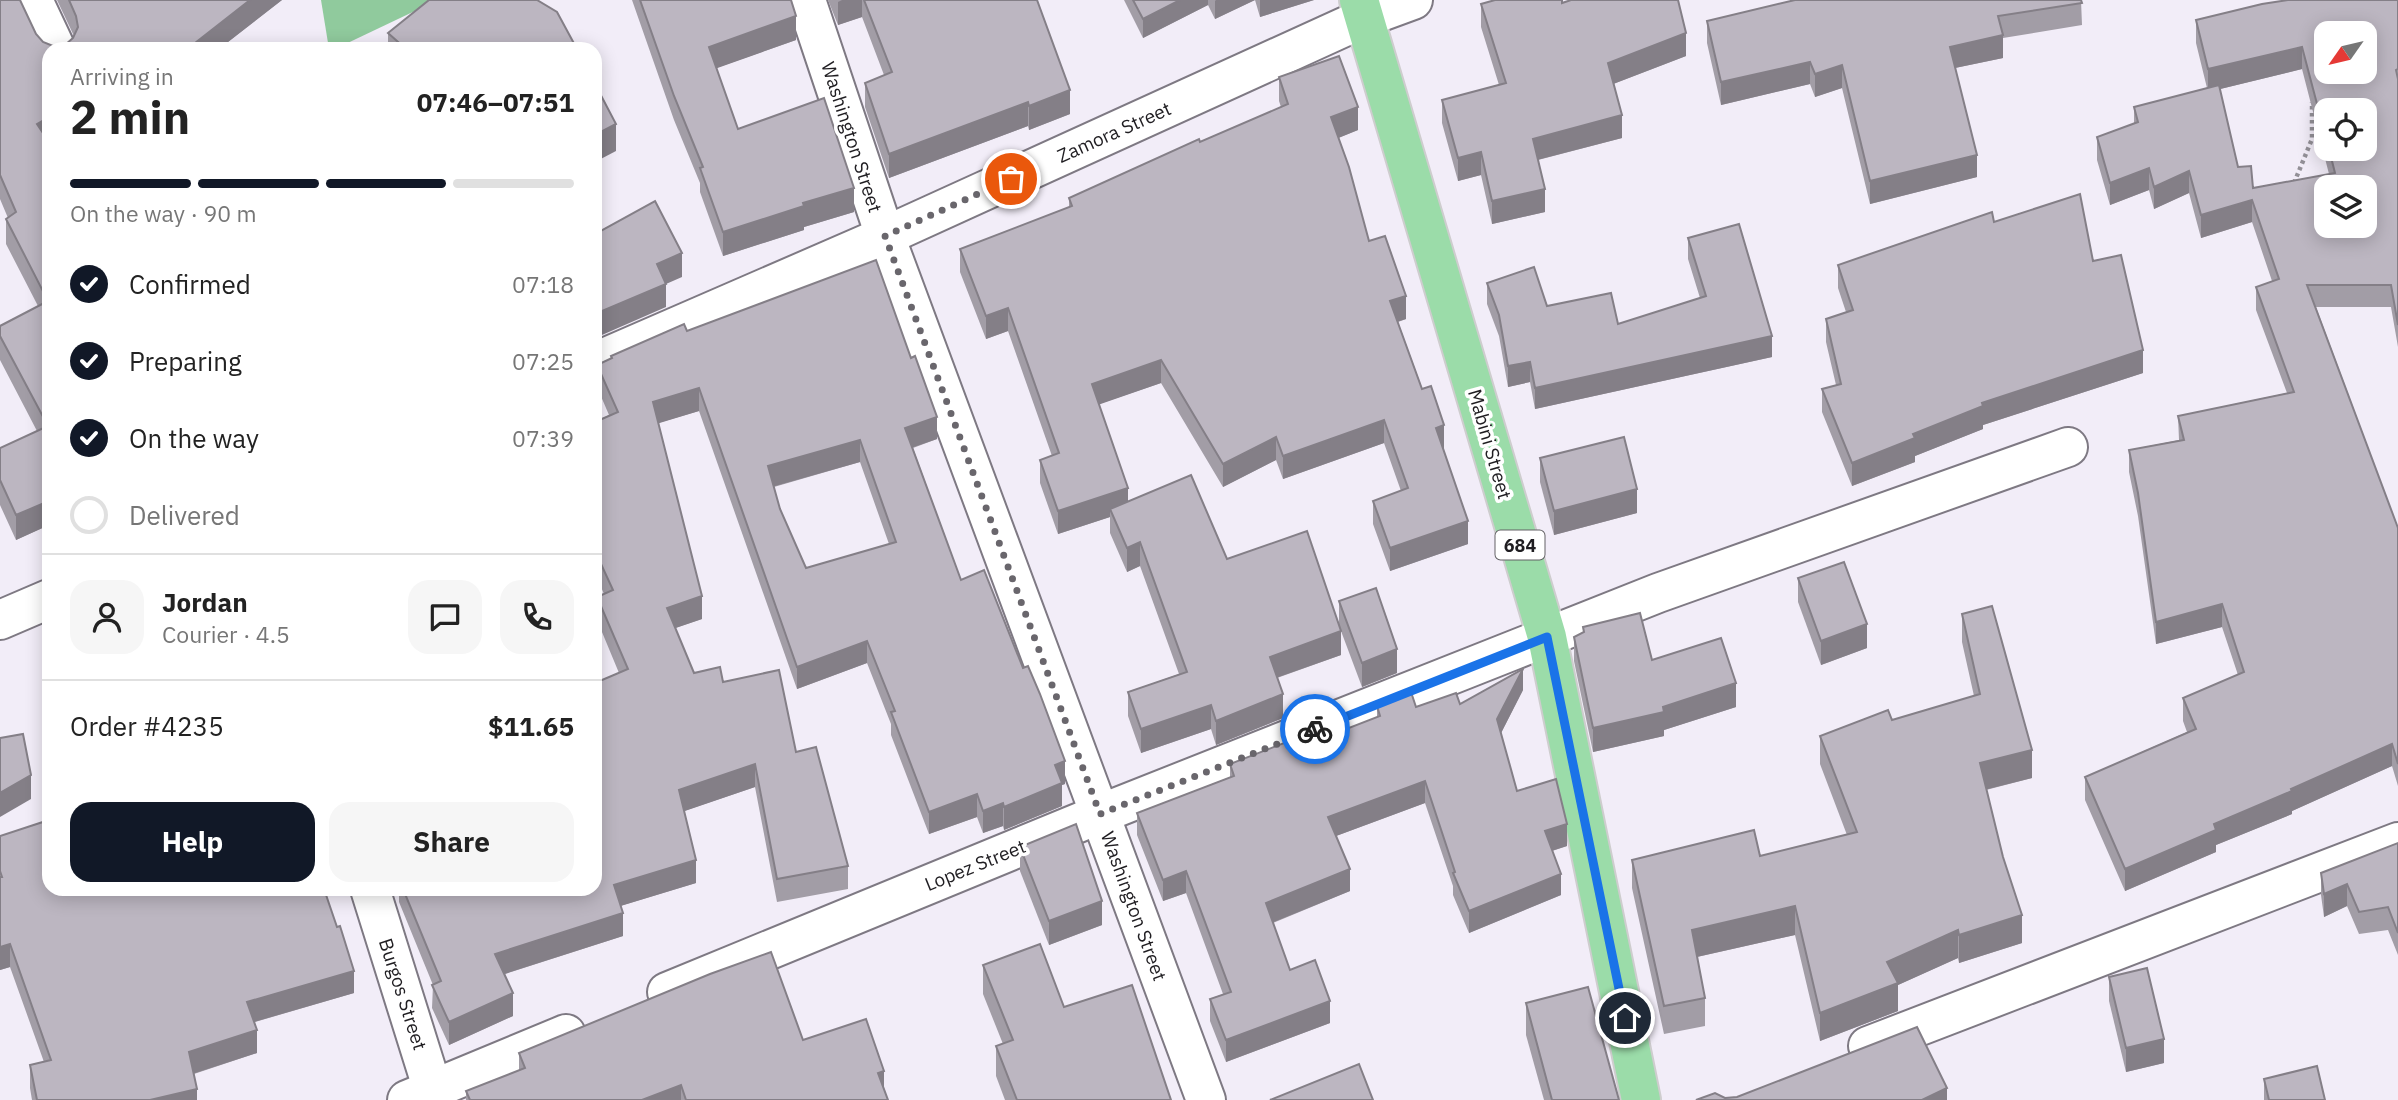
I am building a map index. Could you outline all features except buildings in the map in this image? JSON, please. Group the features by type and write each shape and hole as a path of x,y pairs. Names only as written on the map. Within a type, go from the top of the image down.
{"highway":[{"name":"Mabini Street","path":"1361,9 1547,637 1641,1100"}],"street":[{"path":"33,0 53,42"},
{"name":"Washington Street","path":"806,0 885,236 1206,1100"},
{"name":"Zamora Street","path":"602,359 885,236 1361,9 1413,0"},
{"name":"Lopez Street","path":"638,1004 1100,814 1658,593 2068,447"},
{"path":"0,620 42,602"},
{"path":"1832,1060 2398,842"},
{"name":"Burgos Street","path":"372,896 425,1096"},
{"path":"425,1096 600,1020"}],"path":[{"path":"2294,183 2312,139 2312,92"}],"green space":[{"path":"321,0 438,0 350,42 328,42"}],"way so far":[{"path":"1011,179 885,236 1100,814 1315,729"}],"route":[{"path":"1315,729 1547,637 1625,1018"}]}
